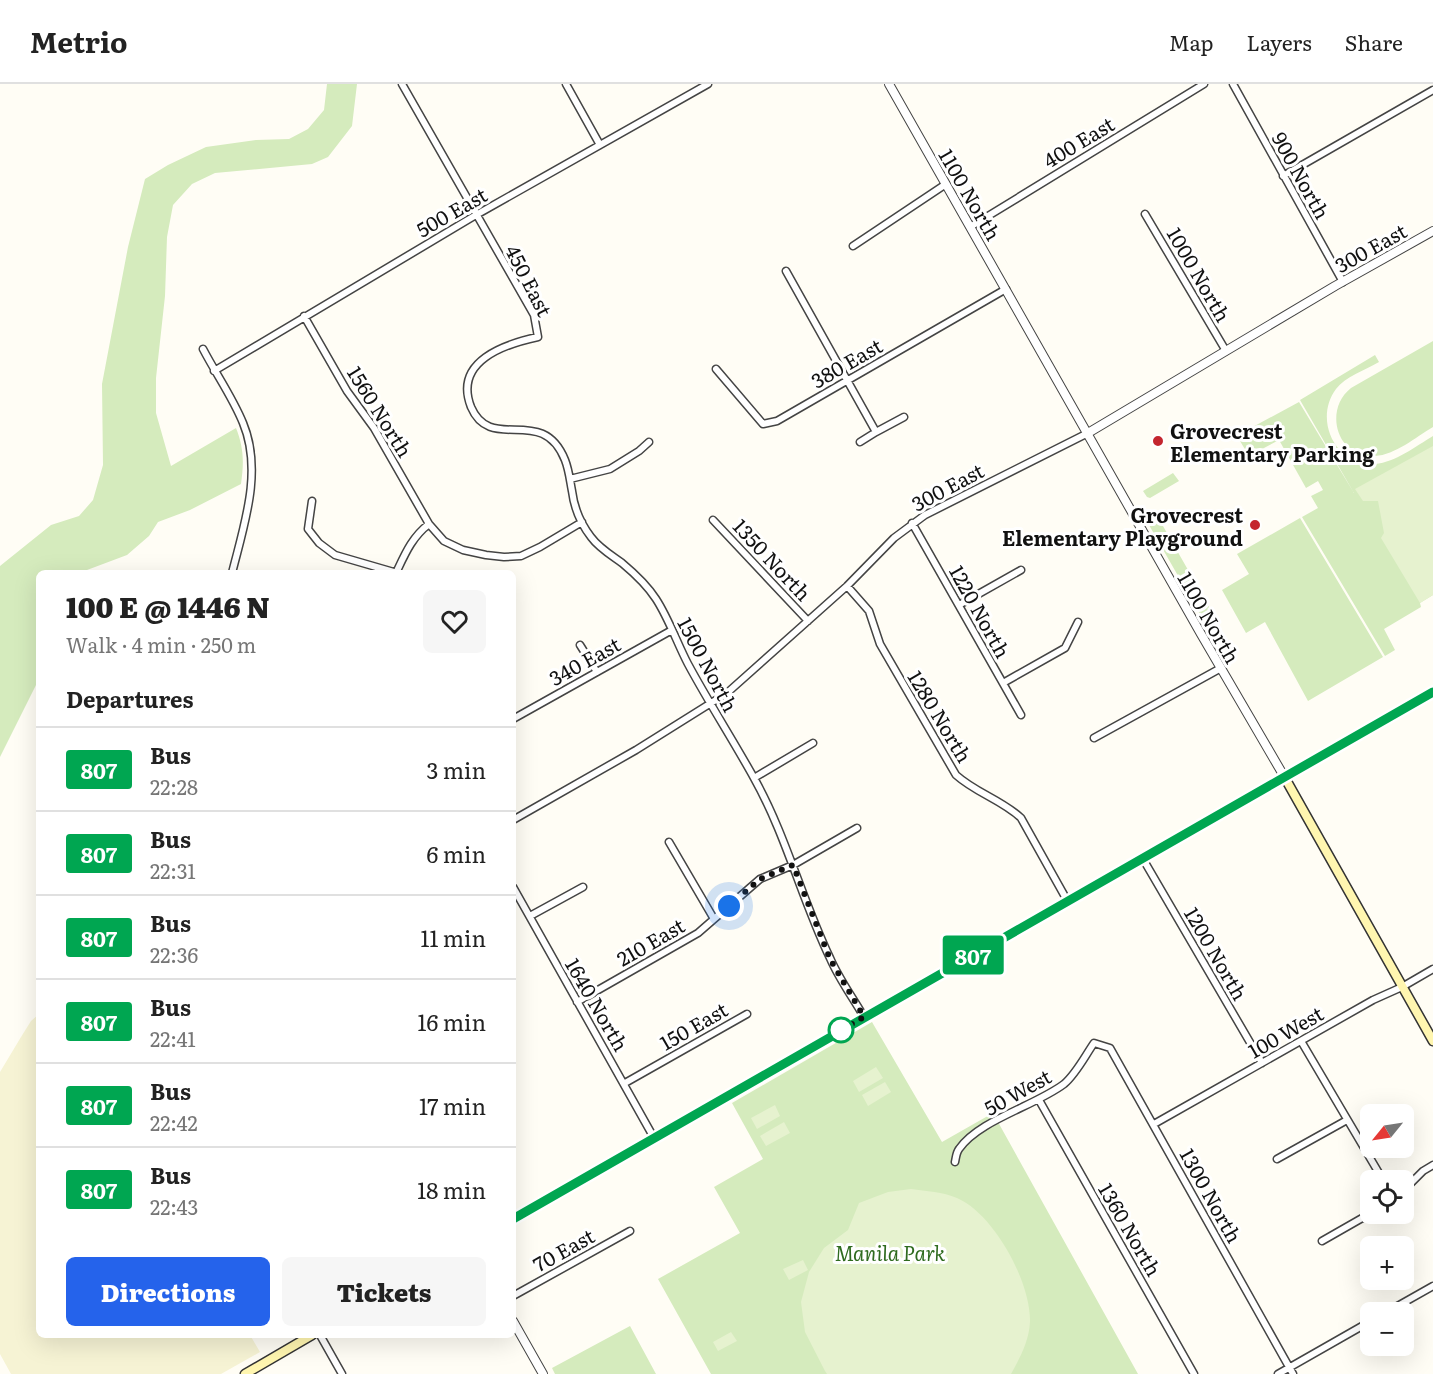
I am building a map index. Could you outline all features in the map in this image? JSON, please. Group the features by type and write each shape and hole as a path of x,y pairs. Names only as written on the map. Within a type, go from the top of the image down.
{"main road":[{"path":"516,1217 1433,692"},
{"name":"1100 North","path":"1285,778 1433,1041"},
{"path":"245,1374 307,1338"}],"street":[{"path":"402,84 476,215"},
{"path":"566,84 600,145"},
{"name":"500 East","path":"214,371 476,215 708,84"},
{"name":"1100 North","path":"889,84 1285,778"},
{"name":"400 East","path":"970,227 1204,84"},
{"name":"900 North","path":"1233,84 1343,282"},
{"path":"1283,176 1433,90"},
{"path":"854,246 946,184"},
{"name":"1000 North","path":"1145,214 1226,351"},
{"name":"450 East","path":"468,394 473,370 489,353 538,337 534,315 476,215"},
{"name":"300 East","path":"516,818 711,705 740,683 847,586 912,523 1088,432 1433,231"},
{"path":"786,271 876,432"},
{"name":"380 East","path":"716,369 763,424 777,421 1006,289"},
{"name":"1560 North","path":"304,316 347,391 374,428 429,524 444,541 464,550 504,557 521,556 582,522"},
{"path":"203,350 243,422 252,451 253,478 233,570"},
{"name":"1500 North","path":"468,394 471,407 478,418 489,426 500,430 537,430 554,440 566,460 575,506 591,537 602,549 639,578 656,599 711,705 769,806 830,959 864,1017"},
{"path":"860,442 904,417"},
{"path":"570,479 610,469 649,442"},
{"path":"312,501 308,529 319,543 336,555 387,570"},
{"name":"1350 North","path":"713,520 808,621"},
{"name":"1220 North","path":"912,523 1021,715"},
{"path":"398,570 409,544 429,524"},
{"path":"959,605 1021,570"},
{"name":"1280 North","path":"847,586 869,611 879,644 957,775 969,787 1011,808 1021,818 1068,902"},
{"path":"1003,683 1065,648 1078,622"},
{"name":"340 East","path":"516,715 672,630"},
{"path":"580,645 597,672"},
{"path":"1094,738 1221,668"},
{"path":"754,778 813,743"},
{"name":"210 East","path":"577,1002 698,933 760,879 793,865 857,828"},
{"path":"669,842 714,919"},
{"name":"1200 North","path":"1143,859 1262,1063"},
{"path":"530,916 583,887"},
{"name":"1640 North","path":"516,892 654,1138"},
{"name":"100 West","path":"1154,1124 1433,969"},
{"name":"150 East","path":"625,1083 747,1014"},
{"path":"1301,1041 1377,1170"},
{"name":"50 West","path":"955,1162 958,1150 974,1134 1038,1100 1066,1082 1094,1043"},
{"name":"1300 North","path":"1094,1043 1110,1048 1291,1371"},
{"name":"1360 North","path":"1038,1100 1194,1374"},
{"path":"1277,1160 1347,1119"},
{"path":"1414,1180 1433,1165"},
{"path":"1323,1241 1360,1219"},
{"name":"70 East","path":"516,1294 630,1232"},
{"path":"1405,1302 1433,1286"},
{"path":"516,1326 543,1374"},
{"path":"1278,1374 1291,1371 1360,1328"},
{"path":"322,1338 342,1374"}],"shaded area":[{"path":"36,1017 36,1338 252,1338 260,1352 221,1374 11,1374 0,1354 0,1072 31,1021"}],"green space":[{"path":"327,84 357,84 352,126 328,157 312,164 215,173 192,184 173,205 167,237 165,296 156,378 156,413 171,466 236,428 243,456 241,484 190,510 158,522 149,536 127,555 87,570 36,570 36,685 0,757 0,566 51,525 79,516 93,500 103,465 102,384 128,247 145,179 206,147 256,140 289,139 308,129 324,110"},
{"path":"1433,341 1433,427 1398,449 1383,455 1362,455 1351,450 1343,442 1336,420 1342,397 1351,388"},
{"path":"1375,355 1379,362 1345,381 1336,389 1329,401 1328,427 1339,450 1349,458 1361,463 1383,463 1413,449 1433,436 1433,595 1420,603 1421,607 1384,629 1395,650 1385,656 1302,517 1318,508 1311,496 1323,490 1318,481 1306,488 1279,440 1249,456 1240,441 1249,429 1299,402 1354,493 1300,400"},
{"path":"1433,446 1433,595 1420,603 1381,538 1384,533 1378,501 1363,501 1355,489"},
{"path":"1173,473 1179,481 1150,498 1147,497 1143,491"},
{"path":"1300,518 1383,657 1308,701 1265,622 1246,633 1222,590 1249,574 1237,554"},
{"path":"1159,519 1212,612 1212,620 1208,624 1205,623 1149,525"},
{"name":"Manila Park","path":"872,1022 942,1142 993,1113 1138,1374 711,1374 658,1279 740,1233 714,1187 763,1159 732,1103"},
{"path":"876,1067 883,1078 859,1092 853,1081"},
{"path":"885,1082 891,1092 868,1106 862,1095"},
{"path":"775,1105 780,1116 757,1129 751,1118"},
{"path":"784,1122 790,1133 766,1146 760,1136"},
{"path":"911,1189 946,1194 971,1206 984,1218 1008,1251 1024,1288 1030,1322 1026,1343 1011,1374 827,1374 825,1371 805,1332 801,1302 809,1272 824,1248 848,1230 859,1203 888,1192"},
{"path":"803,1260 808,1270 789,1280 783,1269"},
{"path":"630,1326 656,1374 555,1374 552,1368"},
{"path":"731,1332 737,1341 718,1351 713,1342"}],"bus line":[{"name":"807","path":"516,1217 1433,692"}],"place":[{"name":"Grovecrest Elementary Parking","path":"1158,441"},
{"name":"Grovecrest Elementary Playground","path":"1255,525"}],"route":[{"path":"729,906 760,879 793,865 830,959 864,1017 836,1033 841,1030"}]}
